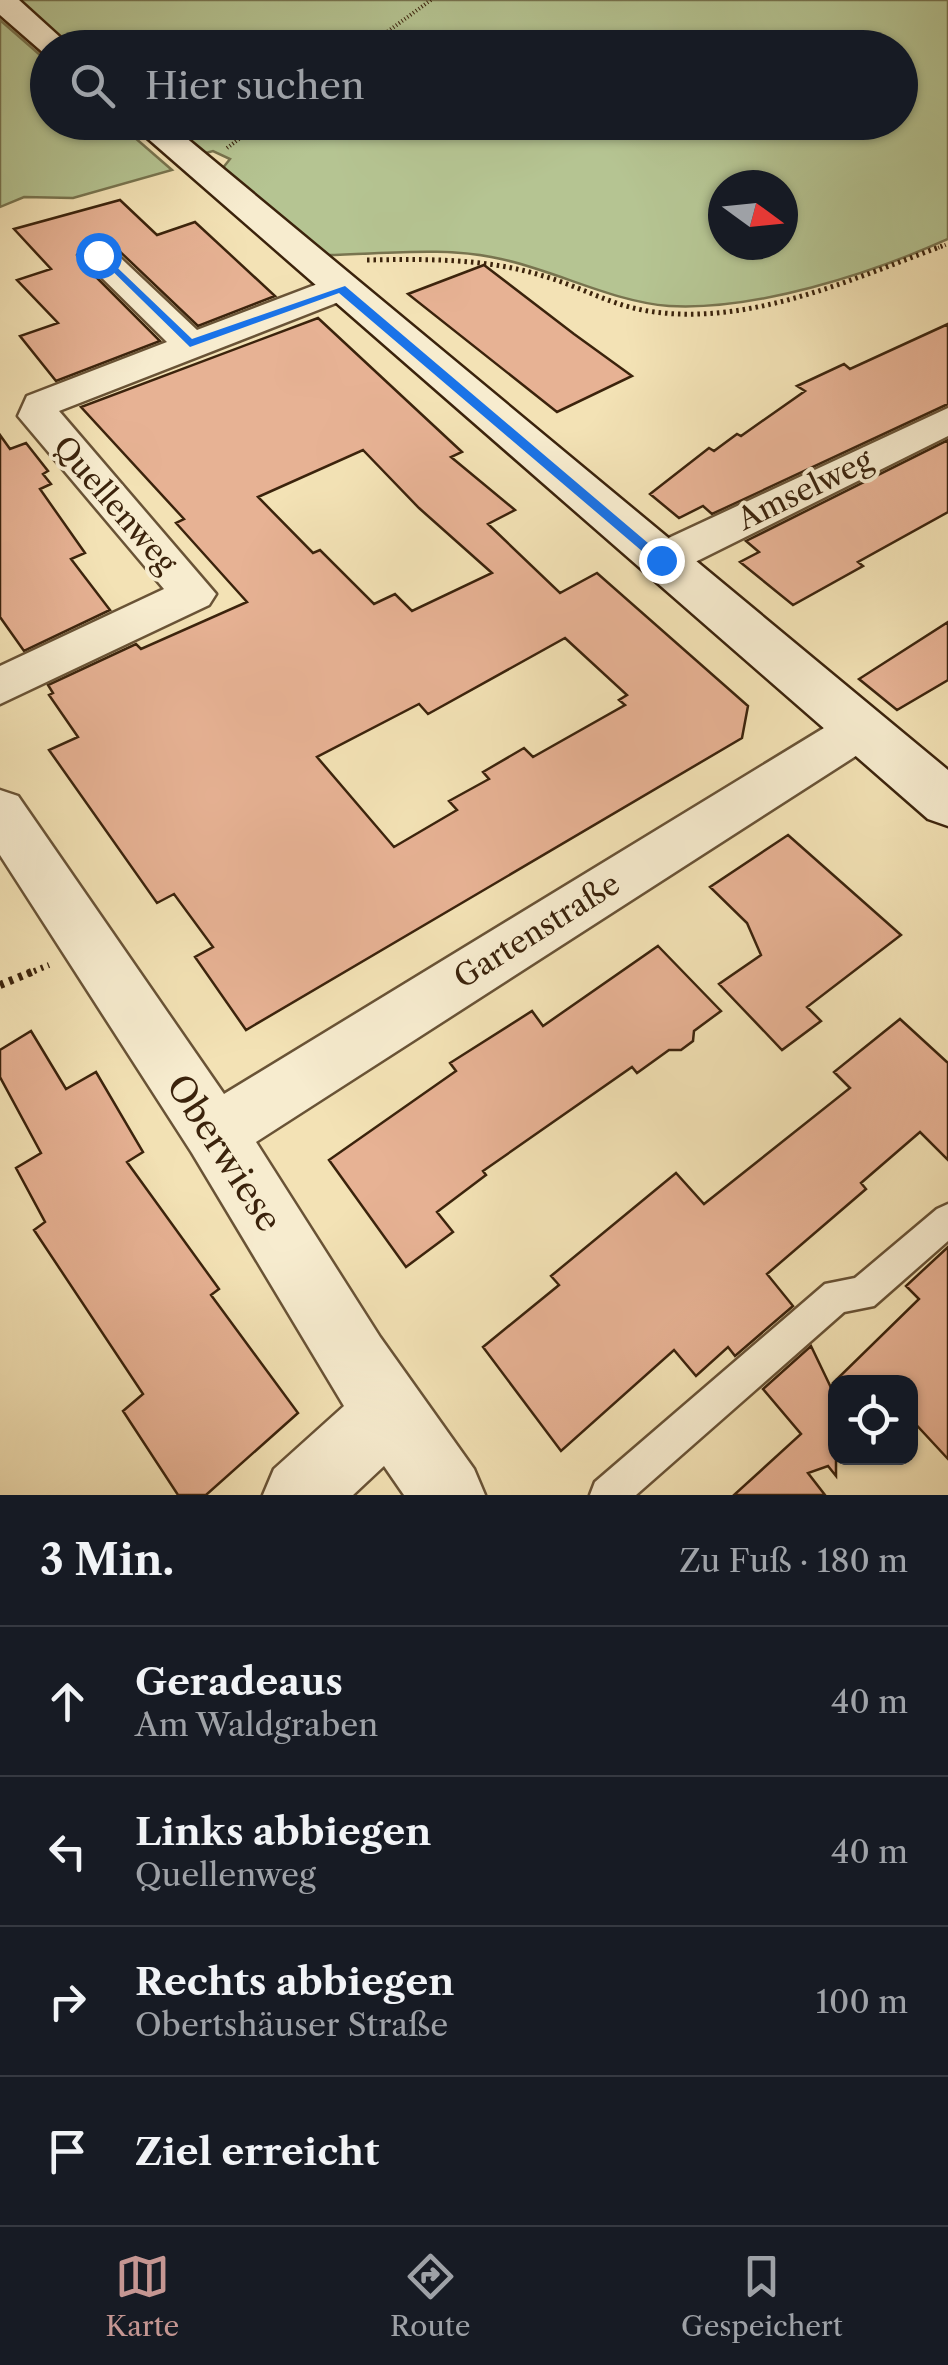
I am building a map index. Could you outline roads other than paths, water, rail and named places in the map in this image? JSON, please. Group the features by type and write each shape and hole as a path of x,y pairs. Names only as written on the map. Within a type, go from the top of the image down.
{"main road":[{"path":"1,0 36,30"},
{"path":"167,140 948,802"}],"street":[{"path":"98,255 190,344"},
{"name":"Quellenweg","path":"0,686 193,594 38,410 57,394 190,344 324,274"},
{"name":"Amselweg","path":"661,560 948,420"},
{"name":"Gartenstraße","path":"215,1133 859,730"},
{"name":"Oberwiese","path":"0,811 87,949 215,1133 387,1415 448,1495"},
{"path":"300,1495 387,1415"}],"lane":[{"path":"608,1495 837,1296 862,1294 948,1220"}]}
